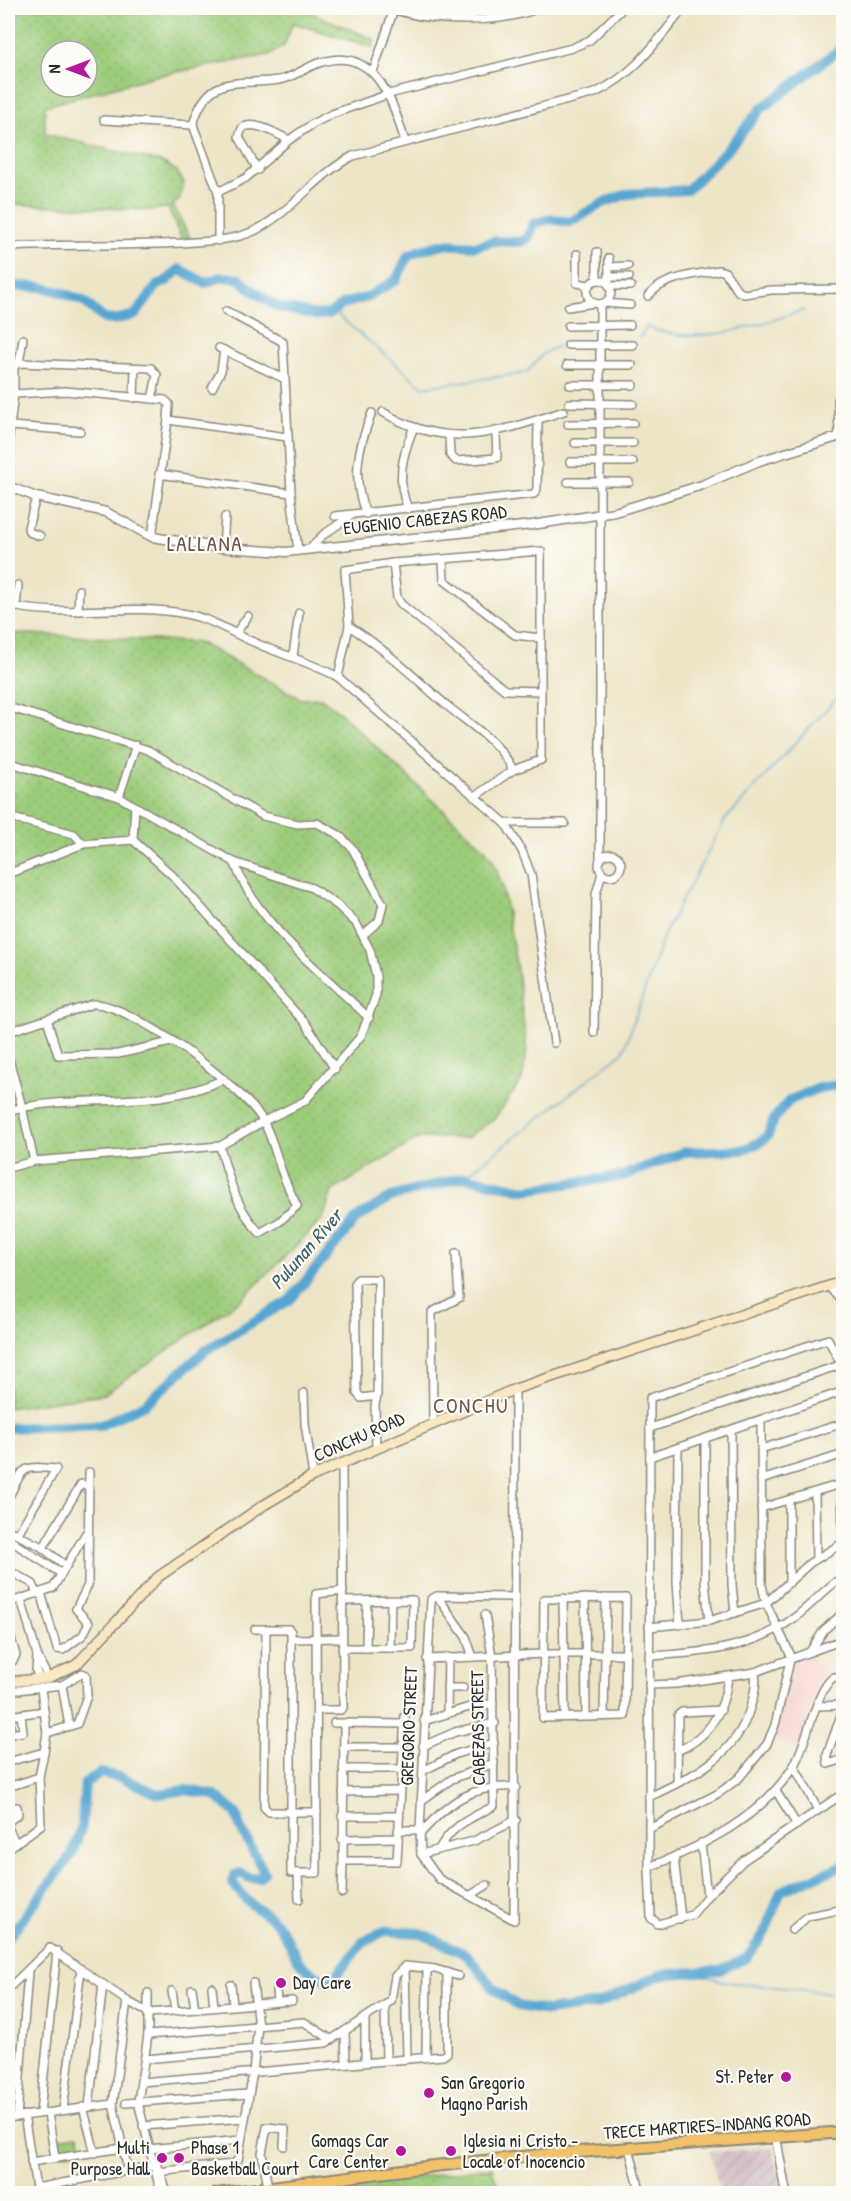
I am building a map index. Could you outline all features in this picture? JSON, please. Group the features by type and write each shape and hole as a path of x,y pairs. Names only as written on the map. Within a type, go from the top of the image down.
{"main road":[{"name":"CONCHU ROAD","path":"8,1682 43,1682 63,1673 86,1657 122,1613 158,1577 264,1505 313,1476 342,1465 433,1422 515,1389 843,1281"},
{"name":"TRECE MARTIRES-INDANG ROAD","path":"216,2193 434,2166 843,2132"}],"street":[{"path":"373,72 392,8 468,21 492,21 517,16 539,8"},
{"path":"218,192 258,170 289,140 314,123 390,94 572,48 590,40 623,8"},
{"path":"8,247 123,247 218,241 254,231 281,213 337,164 353,156 595,93 615,83 632,71 684,8"},
{"path":"218,241 218,192 193,125 201,102 208,92 240,81 283,79 328,60 343,59 357,63 373,72 390,94 405,142"},
{"path":"104,120 193,125"},
{"path":"258,170 239,137 242,128 246,125 259,127 289,140"},
{"path":"597,252 597,280"},
{"path":"577,254 578,283 589,285 597,280 631,286"},
{"path":"599,304 611,296 609,258"},
{"path":"609,267 628,266"},
{"path":"648,296 657,286 719,270 725,272 744,294 771,290 843,290"},
{"path":"609,282 629,277"},
{"path":"589,285 588,295 599,304 600,325 600,861 602,873 596,894 594,1033"},
{"path":"568,307 599,304 630,305"},
{"path":"226,311 280,338 283,342 287,438 298,551"},
{"path":"568,326 630,325"},
{"path":"19,363 23,339"},
{"path":"568,345 633,345"},
{"path":"212,388 222,371 222,349 283,378"},
{"path":"8,444 14,394 14,366 19,363 151,368 156,373 152,399"},
{"path":"567,365 632,365"},
{"path":"134,398 135,368"},
{"path":"570,384 633,385"},
{"path":"841,435 838,400 843,386"},
{"path":"14,394 65,391 169,402 152,537"},
{"path":"383,412 413,429 449,435 496,433 538,421 567,407 633,404"},
{"path":"366,514 359,497 358,456 372,413"},
{"path":"168,420 287,438"},
{"path":"335,516 534,494 537,489 538,421"},
{"path":"568,424 633,423"},
{"path":"10,426 80,431"},
{"path":"408,509 402,496 400,467 413,429"},
{"path":"449,435 449,450 456,461 496,458 496,433"},
{"name":"EUGENIO CABEZAS ROAD","path":"8,486 36,497 106,512 152,537 223,548 298,551 532,525 636,507 702,485 759,461 841,435"},
{"path":"575,443 633,443"},
{"path":"570,462 633,462"},
{"path":"159,474 291,493"},
{"path":"568,482 629,482"},
{"path":"36,497 28,528 29,532 39,537"},
{"path":"310,549 323,535 352,515"},
{"path":"223,548 225,517"},
{"path":"338,677 348,626 345,570 393,563 541,551 541,760 513,770 474,797"},
{"path":"443,560 442,581 515,635 541,639"},
{"path":"393,563 397,598 400,604 505,690 541,691"},
{"path":"16,607 18,585"},
{"path":"78,611 79,590"},
{"path":"8,605 78,611 186,614 214,622 257,644 293,656 338,677 505,823 522,851 531,874 554,1043"},
{"path":"293,656 299,613"},
{"path":"236,633 248,616"},
{"path":"348,626 390,653 443,702 498,745 513,770"},
{"path":"8,707 136,745 263,816 298,824 317,823 339,835 359,858 383,904 379,921 364,934"},
{"path":"119,797 136,745"},
{"path":"8,762 119,797 234,862 312,888 337,905 364,934 375,976 376,995 361,1036 335,1069 305,1101 220,1146 33,1161 8,1168"},
{"path":"133,840 135,806"},
{"path":"8,817 74,834 83,844"},
{"path":"505,823 565,823"},
{"path":"8,874 83,844 133,840 172,875 306,1024 335,1069"},
{"path":"600,861 607,855 613,855 621,864 618,872 613,876 602,873"},
{"path":"234,862 244,887 275,927 369,1018"},
{"path":"8,1032 93,1004 105,1003 171,1042 200,1060 251,1104 264,1121 283,1176 297,1206 279,1222 260,1233 246,1219 237,1204 220,1146"},
{"path":"47,1019 58,1055 118,1054 171,1042"},
{"path":"8,1056 22,1107 33,1161"},
{"path":"8,1111 52,1102 178,1096 200,1090 224,1079"},
{"path":"433,1422 432,1312 459,1298 456,1253"},
{"path":"375,1449 377,1396 378,1279 358,1279 355,1281 357,1393 361,1398 377,1396"},
{"path":"830,1286 843,1303"},
{"path":"650,1428 842,1368 828,1338 650,1398 649,1867 651,1918 658,1924 692,1915 707,1896 744,1860 843,1793"},
{"path":"515,1389 516,1820 514,1920 439,1879 421,1854 474,1841 516,1820"},
{"path":"650,1457 761,1422 843,1391"},
{"path":"304,1394 305,1424 313,1476"},
{"path":"649,1829 719,1793 739,1778 756,1759 775,1725 791,1656 766,1603 762,1585 761,1422"},
{"path":"761,1449 843,1423"},
{"path":"731,1431 732,1585 735,1613"},
{"path":"705,1440 705,1581 709,1621"},
{"path":"678,1449 677,1581 680,1625"},
{"path":"761,1480 843,1454"},
{"path":"317,1710 340,1710 342,1708 342,1465"},
{"path":"8,1498 24,1468 31,1466 56,1469 17,1535"},
{"path":"8,1570 33,1584 39,1593 57,1649 63,1650 83,1635 89,1623 76,1609 88,1585 86,1533 89,1472"},
{"path":"649,1627 709,1621 766,1603 816,1559 843,1543 843,1483 761,1508"},
{"path":"43,1548 81,1484 88,1486"},
{"path":"815,1493 816,1559"},
{"path":"789,1501 789,1583"},
{"path":"8,1530 43,1548 66,1566"},
{"path":"8,1603 53,1588 86,1533"},
{"path":"8,1539 62,1574"},
{"path":"649,1656 711,1652 752,1641 779,1628 843,1576"},
{"path":"255,1629 289,1629 292,1639 291,1873 317,1873 316,1594 343,1591"},
{"path":"434,1597 514,1597"},
{"path":"434,1597 466,1637 473,1657"},
{"name":"GREGORIO STREET","path":"421,1854 427,1659 434,1597"},
{"path":"563,1598 566,1717"},
{"path":"585,1598 586,1716"},
{"path":"604,1716 606,1598"},
{"path":"606,1598 626,1598 625,1716 543,1718 544,1599 606,1598"},
{"path":"8,1849 41,1824 39,1777 47,1733 43,1682 21,1599"},
{"path":"366,1648 367,1600"},
{"path":"390,1648 391,1600"},
{"path":"342,1601 413,1600 412,1648 342,1648"},
{"path":"811,1650 824,1630 843,1612"},
{"name":"CABEZAS STREET","path":"439,1849 446,1837 467,1818 494,1806 495,1723 492,1656 485,1615"},
{"path":"8,1629 16,1655 13,1661 8,1661"},
{"path":"266,1629 264,1807 267,1811 317,1812"},
{"path":"292,1639 342,1638"},
{"path":"649,1684 728,1678 754,1672 791,1656 843,1642"},
{"path":"427,1659 544,1654 626,1654"},
{"path":"447,1712 448,1657"},
{"path":"649,1797 701,1772 721,1756 735,1740 748,1717 756,1683 754,1672"},
{"path":"8,1692 43,1682 62,1685 82,1673 86,1675 88,1687 85,1704 77,1724 47,1733"},
{"path":"649,1867 674,1857 742,1821 776,1791 794,1766 826,1682 834,1677 843,1677"},
{"path":"677,1751 693,1745 722,1710 728,1678"},
{"path":"62,1685 69,1726"},
{"path":"447,1688 463,1688"},
{"path":"424,1721 447,1712 476,1705 493,1704"},
{"path":"818,1706 843,1706 827,1755 828,1764 834,1764 843,1759"},
{"path":"677,1784 678,1715 682,1712 722,1710"},
{"path":"21,1714 44,1711"},
{"path":"342,1861 397,1861 401,1747 405,1715"},
{"path":"334,1723 403,1724"},
{"path":"342,1893 344,1723"},
{"path":"423,1746 455,1732 495,1723"},
{"path":"423,1771 456,1754 494,1743"},
{"path":"343,1748 401,1747"},
{"path":"8,1762 44,1752"},
{"path":"421,1801 452,1779 494,1764"},
{"path":"794,1766 818,1810"},
{"path":"343,1769 400,1769"},
{"path":"8,1787 39,1777"},
{"path":"342,1839 420,1831 447,1806 468,1793 494,1786 516,1787"},
{"path":"343,1792 399,1791"},
{"path":"776,1791 797,1825"},
{"path":"8,1809 17,1807 18,1815 8,1822"},
{"path":"342,1816 398,1816"},
{"path":"8,1828 16,1843"},
{"path":"701,1843 707,1896"},
{"path":"674,1857 681,1919"},
{"path":"298,1873 299,1899"},
{"path":"471,1895 487,1886"},
{"path":"792,1930 808,1916 843,1909"},
{"path":"8,1989 28,1972 50,1948 127,2001 149,2013 292,2001"},
{"path":"55,2158 44,2113 57,1951"},
{"path":"405,1966 406,2057"},
{"path":"145,2059 332,2040 365,2020 393,1999 397,1972 405,1966 427,1968 458,1976"},
{"path":"426,2056 427,1968"},
{"path":"63,2110 81,1969"},
{"path":"28,1972 21,2116 36,2188 156,2167 233,2164 238,2160 253,2072 258,2026 253,1983"},
{"path":"141,2082 447,2053 447,1972"},
{"path":"95,2152 86,2107 103,1984"},
{"path":"231,1985 233,2005"},
{"path":"212,1987 214,2007"},
{"path":"192,1989 195,2009"},
{"path":"276,1990 277,2002"},
{"path":"172,1991 175,2010"},
{"path":"148,1993 148,2035 138,2102 149,2149 167,2193"},
{"path":"127,2001 113,2104 128,2171"},
{"path":"385,2006 386,2060"},
{"path":"365,2020 365,2061"},
{"path":"148,2035 304,2022 332,2040"},
{"path":"345,2032 346,2063"},
{"path":"126,2103 248,2094"},
{"path":"8,2118 113,2104"},
{"path":"143,2126 244,2118"},
{"path":"268,2187 262,2153 267,2127 285,2129 284,2146"},
{"path":"776,2138 786,2193"},
{"path":"149,2149 241,2140"},
{"path":"31,2162 123,2148"},
{"path":"629,2148 641,2193"},
{"path":"156,2167 160,2193"}],"shaded area":[{"path":"809,1656 824,1671 798,1749 774,1739 793,1660"},
{"path":"773,2148 782,2193 720,2193 710,2152"}],"green space":[{"path":"8,8 300,8 375,40 372,47 293,23 284,46 269,55 155,76 99,91 99,39 39,39 39,99 71,99 45,106 45,134 164,163 177,171 184,183 179,200 173,205 190,238 181,238 168,208 148,210 8,204"},
{"path":"8,633 194,642 204,645 301,699 321,698 336,709 486,850 494,862 502,885 517,969 527,1051 522,1080 495,1118 467,1138 419,1138 332,1191 323,1219 242,1299 104,1394 8,1408"},
{"path":"79,2135 81,2151 58,2154 55,2138"},
{"path":"492,2167 499,2193 349,2193 346,2186"}],"waterway":[{"path":"8,25 27,8"},
{"path":"8,286 40,287 57,291 83,301 104,319 114,320 135,315 157,286 168,280 179,269 205,283 222,277 240,279 249,288 278,307 316,315 329,314 343,304 368,297 396,280 408,256 418,251 443,244 476,246 495,241 520,242 528,238 533,224 550,219 570,222 603,203 627,194 687,190 727,150 761,109 844,46"},
{"path":"639,338 647,327 666,333 706,335 746,328 804,310"},
{"path":"334,312 423,387 526,373 544,353 558,346"},
{"path":"464,1177 623,1052 665,932 725,820 844,690"},
{"name":"Pulunan River","path":"8,1428 101,1425 145,1404 206,1350 290,1300 357,1218 391,1197 464,1177 524,1190 622,1176 685,1152 742,1150 761,1142 768,1135 775,1117 790,1100 819,1088 844,1084"},
{"path":"8,1938 72,1854 82,1826 85,1783 100,1773 120,1777 158,1794 186,1790 214,1795 236,1813 240,1827 264,1872 258,1878 249,1878 240,1873 235,1875 232,1882 247,1901 276,1923 300,1963 317,1975 331,1982 363,1942 385,1931 421,1933 467,1955 494,1989 518,2006 547,2011 598,2004 660,1975 720,1970 747,1958 765,1932 781,1891 844,1865"},
{"path":"688,1971 727,1982 825,1992 844,1998"}],"place":[{"name":"Day Care","path":"281,1983"},
{"name":"St. Peter","path":"786,2077"},
{"name":"San Gregorio Magno Parish","path":"429,2093"},
{"name":"Gomags Car Care Center","path":"401,2151"},
{"name":"Iglesia ni Cristo - Locale of Inocencio","path":"451,2151"},
{"name":"Multi Purpose Hall","path":"162,2158"},
{"name":"Phase 1 Basketball Court","path":"179,2158"}],"district":[{"name":"LALLANA","path":"205,544"},
{"name":"CONCHU","path":"471,1406"}]}
